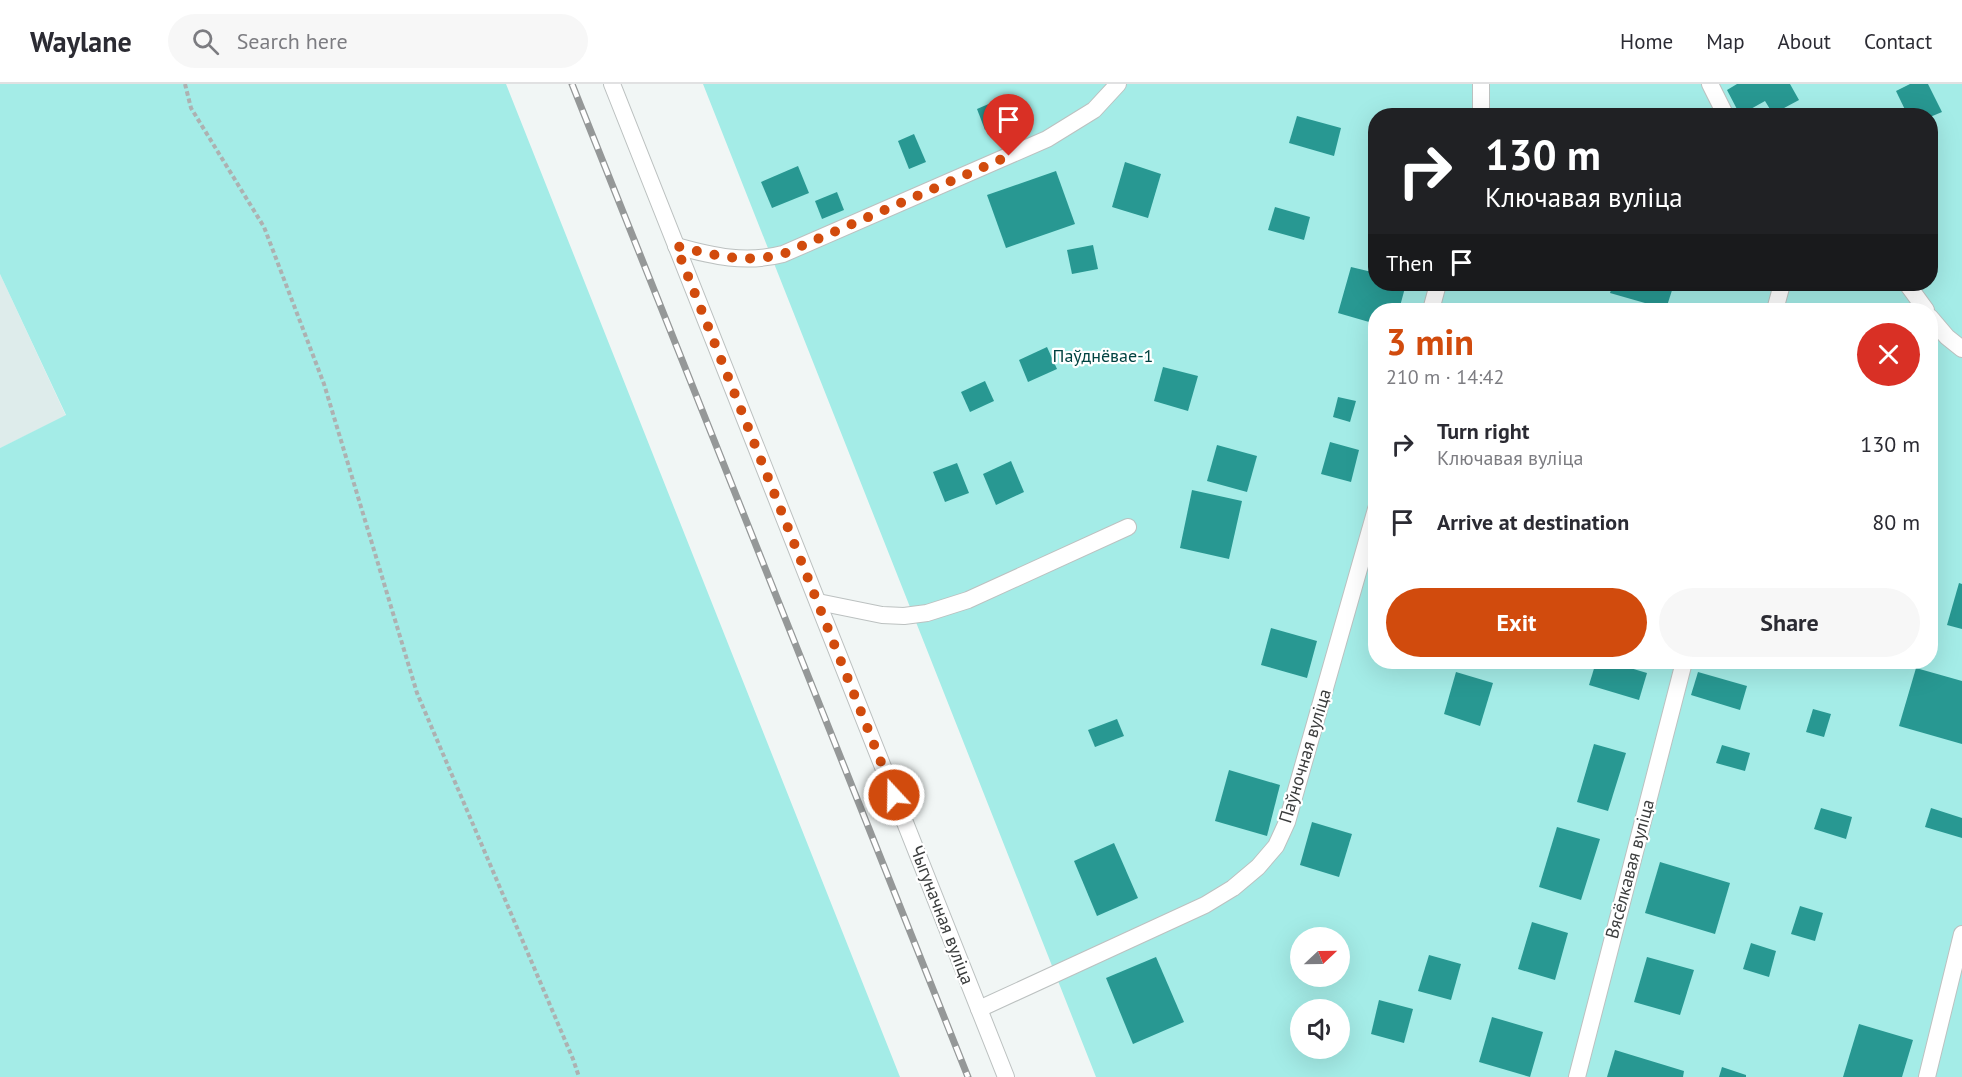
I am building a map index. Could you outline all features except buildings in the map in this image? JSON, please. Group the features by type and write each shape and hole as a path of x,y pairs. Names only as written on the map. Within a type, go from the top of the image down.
{"lane":[{"name":"Чыгуначная вуліца","path":"612,84 1006,1077"},
{"path":"676,246 727,258 747,260 783,254 1047,139 1094,110 1118,84"},
{"path":"1481,84 1481,108"},
{"path":"1710,84 1722,108"},
{"path":"1938,326 1962,349"},
{"path":"818,602 882,615 904,616 938,610 968,600 1128,527"},
{"name":"Паўночная вуліца","path":"979,1009 1205,905 1233,888 1258,867 1276,846 1296,796 1368,538"},
{"name":"Вясёлкавая вуліца","path":"1577,1077 1682,669"},
{"path":"1927,1077 1962,934"}],"path":[{"path":"184,84 191,108 264,227 324,384 417,693 579,1077"}],"shaded area":[{"path":"0,274 66,416 0,448"}],"green space":[{"path":"0,84 506,84 900,1077 0,1077 0,448 66,415 0,274"},
{"name":"Паўднёвае-1","path":"703,84 1962,84 1962,1077 1096,1077"}],"railway":[{"path":"572,84 968,1077"}],"route":[{"path":"894,795 676,246 727,258 765,259 783,254 1009,156"}]}
